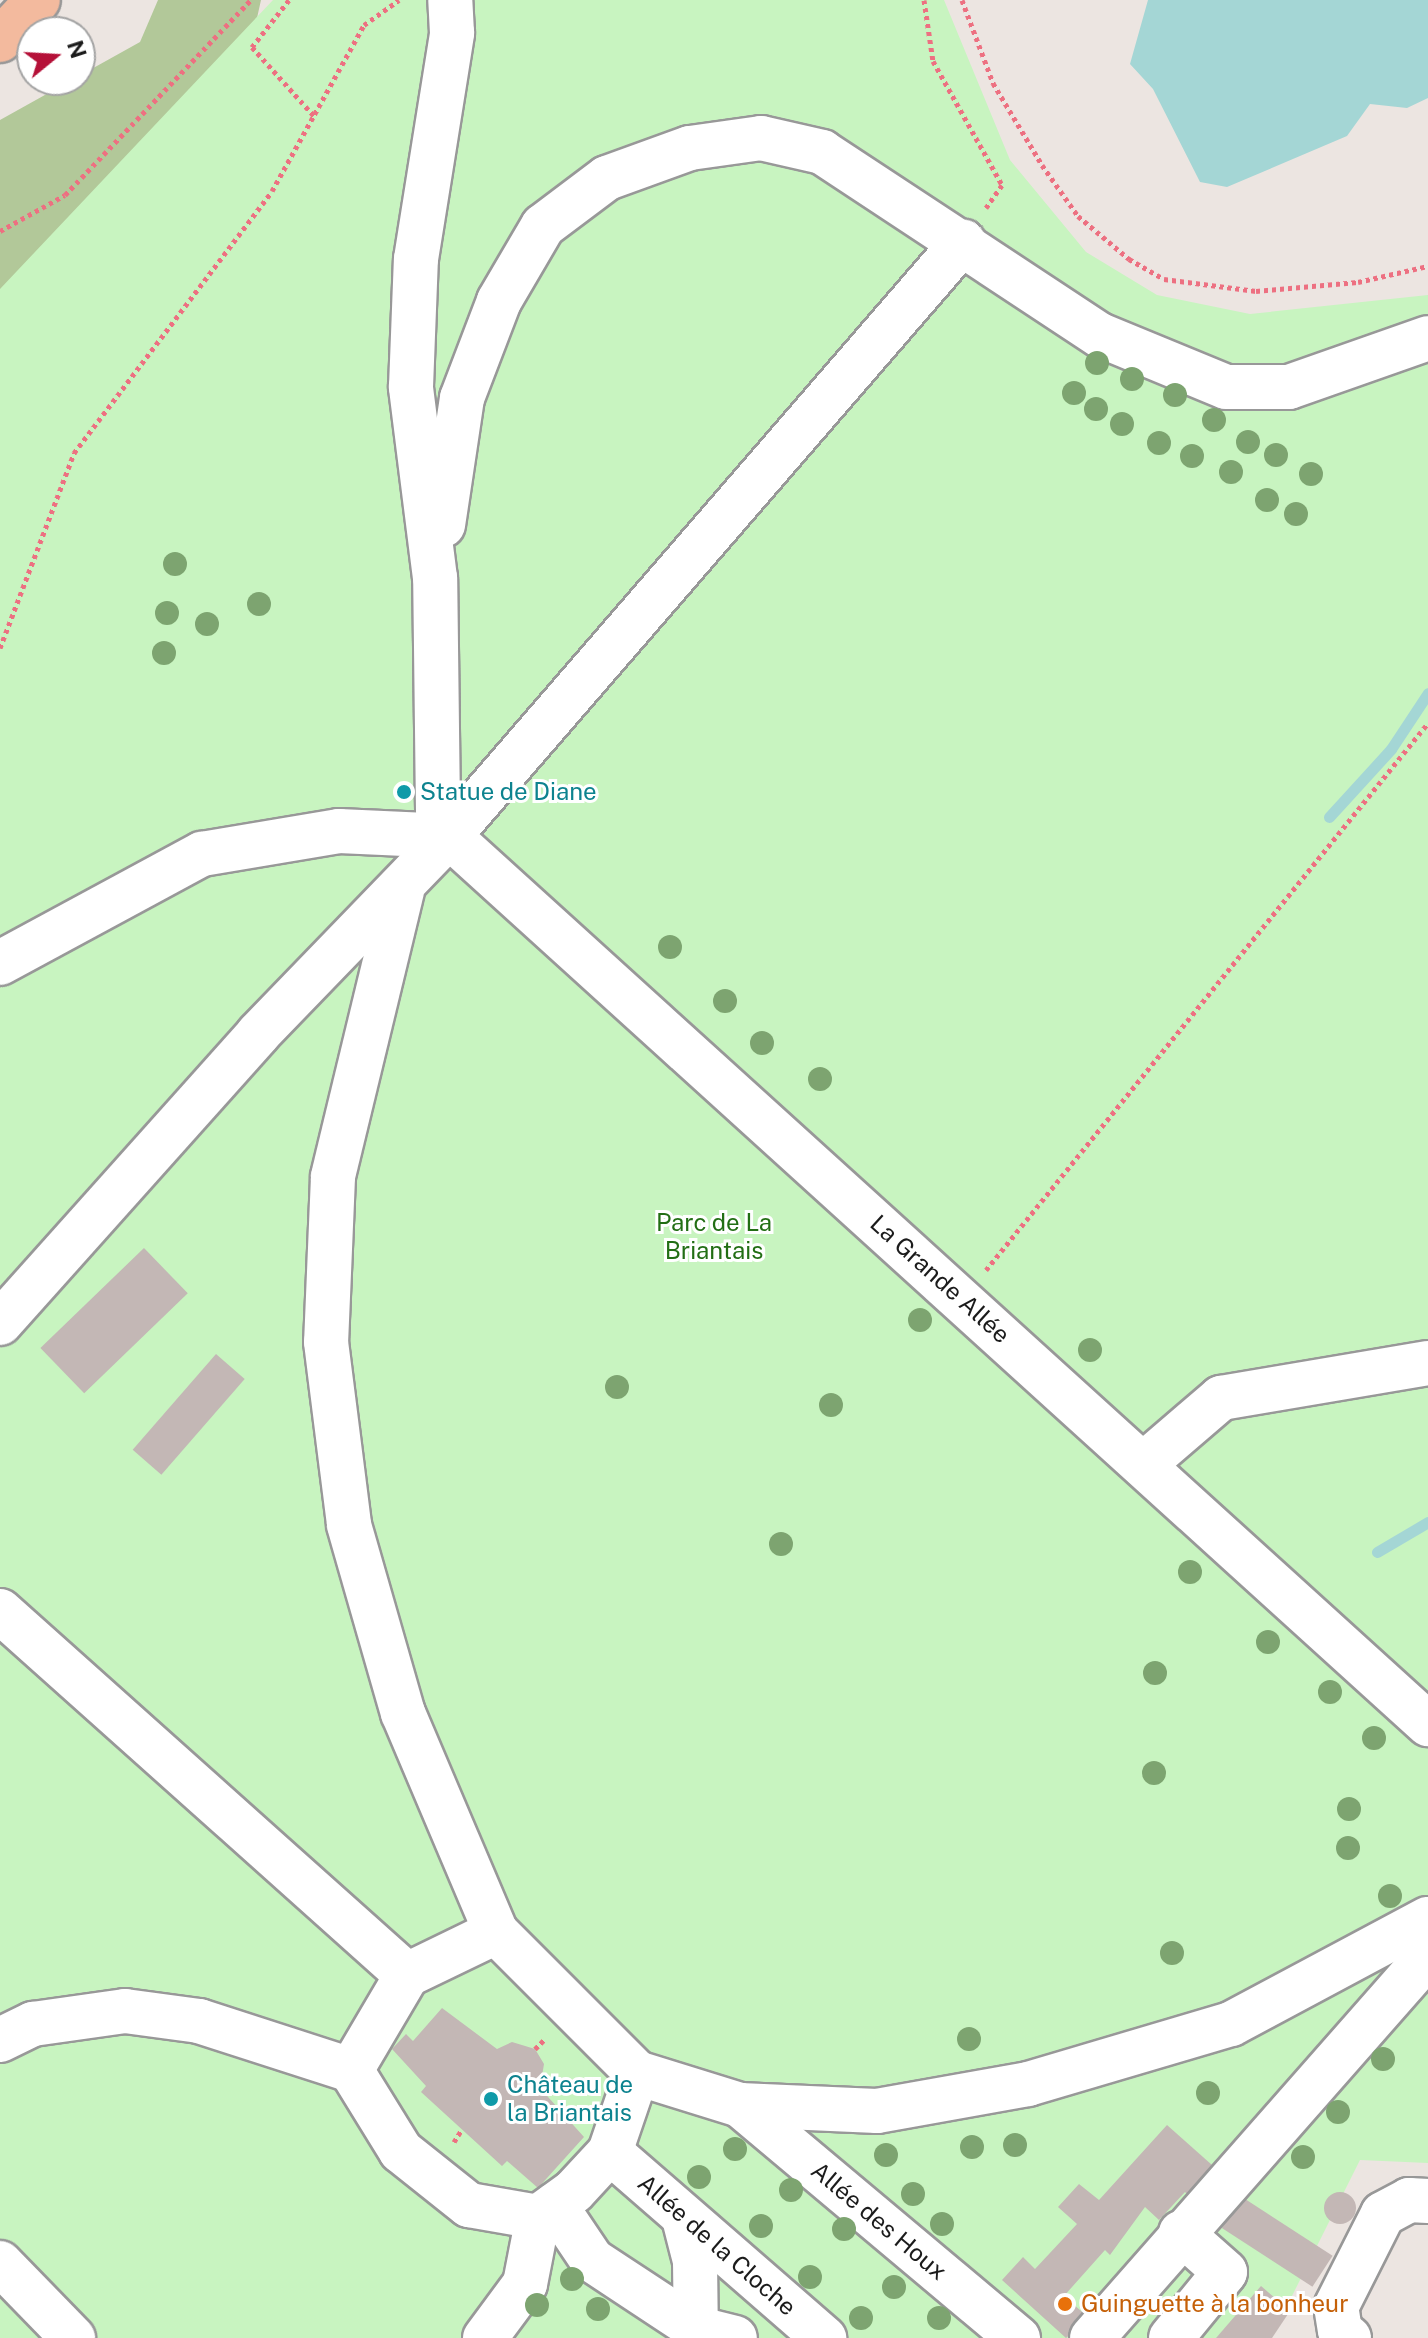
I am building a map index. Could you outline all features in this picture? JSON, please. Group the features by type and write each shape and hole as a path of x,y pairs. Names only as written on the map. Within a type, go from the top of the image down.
{"main road":[{"path":"0,40 38,0"}],"lane":[{"path":"449,836 438,810 435,578 411,387 416,259 452,33 450,0"},
{"path":"435,578 462,398 499,301 543,226 607,178 690,148 761,138 822,152 1100,335 1226,387 1289,387 1428,338"},
{"path":"0,1323 258,1034 402,891 963,242"},
{"path":"0,963 202,854 339,831 449,836"},
{"name":"La Grande Allée","path":"449,836 1428,1724"},
{"path":"402,891 333,1177 326,1342 349,1525 399,1699 496,1932 637,2073 740,2105 877,2111 1028,2084 1149,2052 1231,2024 1428,1919"},
{"path":"1143,1465 1221,1398 1428,1363"},
{"path":"0,1611 407,1975"},
{"path":"351,2070 407,1975 496,1932"},
{"path":"1112,2332 1181,2233 1428,1956"},
{"path":"0,2040 33,2024 125,2011 199,2021 351,2070 401,2151 469,2205 546,2211 592,2260 709,2335"},
{"path":"485,2338 525,2284 546,2211 610,2152 637,2073"},
{"name":"Allée des Houx","path":"740,2105 1018,2338"},
{"name":"Allée de la Cloche","path":"610,2152 824,2338"},
{"path":"1349,2338 1340,2331 1336,2307 1383,2214 1409,2200 1428,2201"},
{"path":"684,2218 709,2335"},
{"path":"1171,2338 1225,2272 1181,2233"},
{"path":"0,2263 73,2338"}],"path":[{"path":"0,231 65,195 251,0"},
{"path":"289,0 252,47 315,117"},
{"path":"0,648 74,453 272,191 364,25 399,0"},
{"path":"924,0 933,61 1002,185 963,242"},
{"path":"962,0 993,83 1042,165 1078,216 1140,266 1164,279 1256,291 1358,282 1428,266"},
{"path":"963,1299 1428,723"}],"green space":[{"path":"158,0 261,0 257,18 0,383 0,120 43,96 96,96 96,67 140,42"},
{"name":"Parc de La Briantais","path":"273,0 944,0 1010,160 1086,252 1157,295 1250,314 1428,295 1428,2163 1360,2160 1271,2338 0,2338 0,289"}],"water":[{"path":"1148,0 1428,0 1428,98 1407,108 1370,104 1347,136 1227,187 1200,182 1153,89 1130,64"}],"building":[{"path":"144,1248 188,1293 84,1393 40,1348"},
{"path":"216,1354 245,1379 161,1475 133,1450"},
{"name":"Château de la Briantais","path":"442,2008 497,2049 512,2042 535,2049 544,2064 540,2088 584,2137 538,2188 507,2161 502,2166 421,2092 426,2086 392,2049 406,2034 413,2041"},
{"path":"1167,2125 1221,2173 1195,2202 1185,2192 1159,2220 1145,2207 1110,2255 1105,2250 1064,2296 1089,2318 1066,2338 1002,2280 1023,2257 1035,2269 1077,2224 1058,2207 1079,2184 1099,2200"},
{"path":"1340,2192 1351,2197 1356,2208 1351,2219 1340,2224 1329,2219 1324,2208 1329,2197"},
{"path":"1242,2197 1333,2256 1312,2287 1222,2228"},
{"path":"1261,2286 1290,2311 1272,2338 1216,2338"}],"waterway":[{"path":"1329,817 1391,749 1428,693"},
{"path":"1377,1552 1428,1522"}],"place":[{"name":"Statue de Diane","path":"404,792"},
{"name":"Château de la Briantais","path":"491,2099"},
{"name":"Guinguette à la bonheur","path":"1065,2304"}]}
